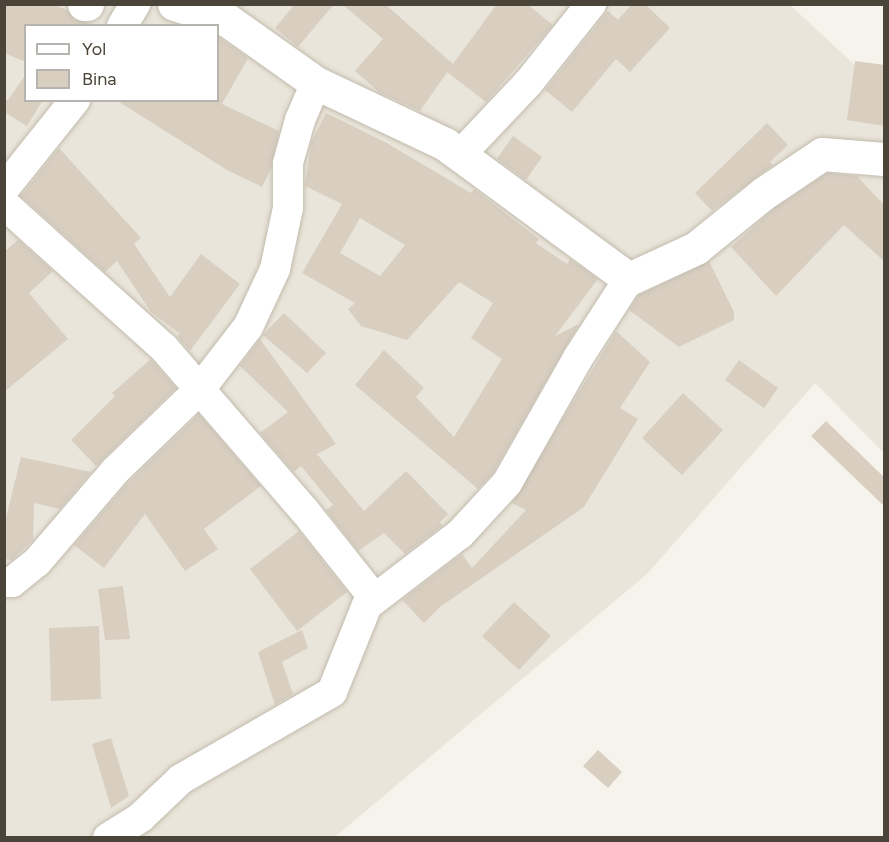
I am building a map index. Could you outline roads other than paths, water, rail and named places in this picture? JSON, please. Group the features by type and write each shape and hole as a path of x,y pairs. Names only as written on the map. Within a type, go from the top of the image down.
{"street":[{"path":"123,24 135,4"},
{"path":"174,4 226,20 316,82 445,144 629,279"},
{"path":"460,155 529,82 591,4"},
{"path":"4,582 12,582 37,562 115,471 200,389 248,327 274,270 288,208 288,163 300,120 316,82"},
{"path":"4,189 73,102"},
{"path":"108,837 141,817 181,779 332,693 367,605 459,534 507,483 578,358 629,279 696,248 764,193 822,154 885,159"},
{"path":"4,204 164,348 374,598"}]}
